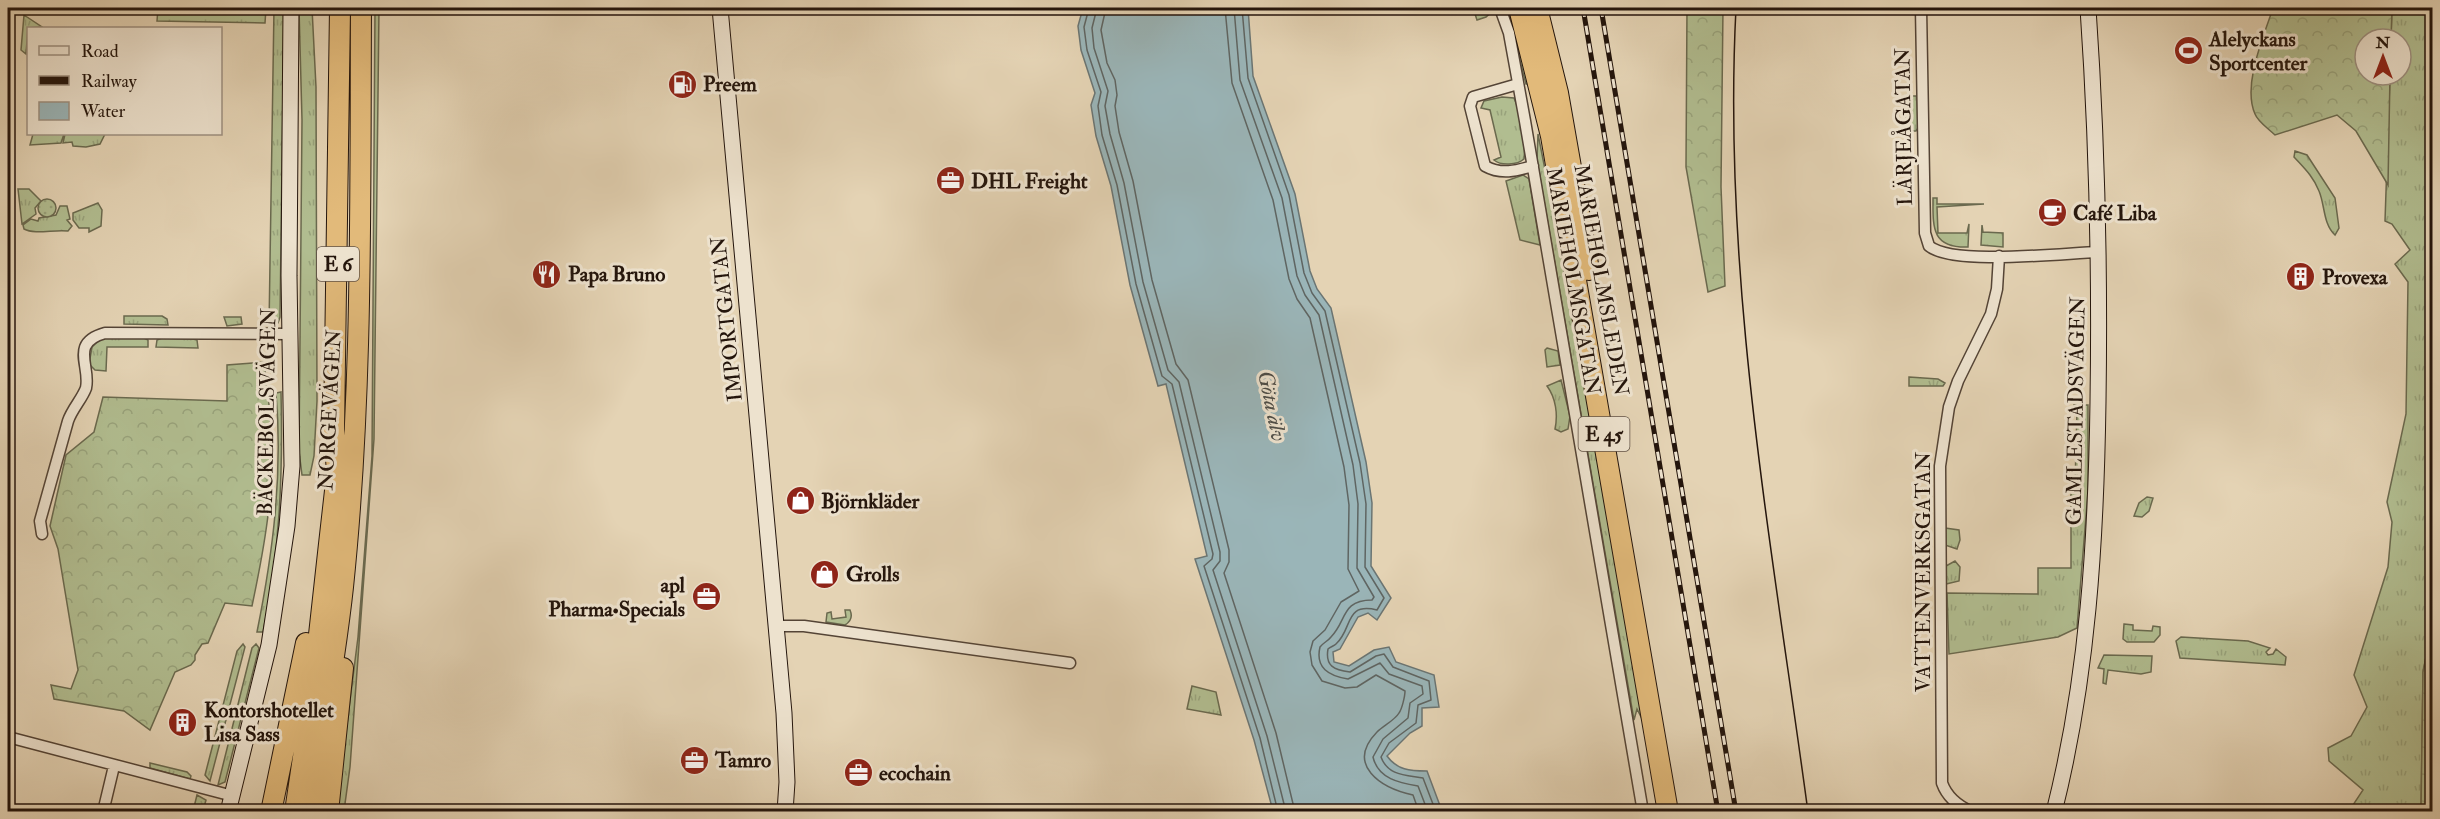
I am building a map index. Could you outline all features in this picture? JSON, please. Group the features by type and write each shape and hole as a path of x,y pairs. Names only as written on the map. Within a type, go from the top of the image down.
{"highway":[{"name":"NORGEVÄGEN","path":"295,812 313,689 337,473 334,430 340,8"},
{"name":"NORGEVÄGEN","path":"309,812 343,589 352,479 359,288 361,8"},
{"name":"MARIEHOLMSLEDEN","path":"1519,8 1541,86 1554,147 1668,812"},
{"name":"MARIEHOLMSLEDEN","path":"1537,8 1566,136 1681,812"},
{"path":"271,812 303,664 317,583 329,544"},
{"path":"328,812 343,670 343,589"}],"street":[{"name":"BÄCKEBOLSVÄGEN","path":"228,812 269,645 287,526 292,466 291,8"},
{"name":"IMPORTGATAN","path":"720,8 776,626 786,750 785,812"},
{"name":"MARIEHOLMSGATAN","path":"1500,8 1509,33 1533,166 1643,812"},
{"name":"LÄRJEÅGATAN","path":"1921,8 1925,233 1929,246 1948,255 1999,256"},
{"name":"GAMLESTADSVÄGEN","path":"2054,812 2081,678 2091,588 2097,480 2098,252 2088,8"},
{"path":"1518,84 1473,97 1470,106 1485,166 1493,171 1511,172 1533,166"},
{"path":"1999,256 2098,252"},
{"name":"VATTENVERKSGATAN","path":"1972,812 1963,808 1946,793 1942,783 1940,466 1949,407 1958,381 1991,314 1997,289 1999,256"},
{"path":"42,534 40,521 68,421 73,407 85,390 83,359 88,341 93,336 105,333 291,334"},
{"path":"776,626 808,627 1070,663"},
{"path":"8,737 233,796"},
{"path":"103,812 114,766"}],"green space":[{"path":"158,8 266,8 265,23 157,21"},
{"path":"274,8 284,8 280,317 278,323 269,327"},
{"path":"299,8 312,8 316,87 317,401 314,456 310,475 302,475 299,451 302,120"},
{"path":"375,8 379,8 374,439 350,767 344,811 336,812 358,637 372,456"},
{"path":"1473,8 1494,8 1494,10 1486,17 1477,20"},
{"path":"1506,8 1517,35 1528,84 1526,84"},
{"path":"1687,8 1723,8 1721,187 1725,286 1708,292 1686,167"},
{"path":"2273,8 2392,8 2391,27 2353,27 2353,87 2390,87 2388,185 2356,131 2337,115 2275,135 2261,123 2255,114 2251,89 2260,46"},
{"path":"2392,8 2432,8 2432,627 2423,672 2421,811 2349,811 2363,790 2329,761 2328,748 2351,736 2367,707 2354,675 2388,567 2392,522 2387,502 2406,414 2408,282 2395,264 2410,250 2392,224 2385,221 2390,87 2413,87 2413,27 2391,27"},
{"path":"24,15 42,27 27,27 26,54 21,50"},
{"path":"1908,96 1917,96 1918,128 1916,131 1909,131 1906,123 1905,108"},
{"path":"1502,97 1514,98 1522,128 1524,159 1513,164 1494,160 1501,157 1490,110 1481,108 1484,101"},
{"path":"1538,134 1567,281 1660,811 1658,811 1643,721 1637,709 1634,720 1537,160"},
{"path":"33,135 64,135 61,143 30,145"},
{"path":"65,135 104,135 100,144 86,147 73,146 72,142 63,143"},
{"path":"2295,151 2307,155 2335,198 2339,228 2335,235 2328,225 2317,186 2294,157"},
{"path":"1523,175 1529,179 1540,245 1520,240 1506,181"},
{"path":"18,189 29,189 41,201 35,208 36,214 22,224"},
{"path":"1933,198 1937,198 1937,204 1984,204 1937,207 1938,233 1967,233 1969,224 1968,247 1947,244 1941,240 1934,227"},
{"path":"47,199 53,202 56,208 53,214 47,217 41,214 38,208 41,202"},
{"path":"98,203 102,210 101,226 89,232 89,228 79,228 73,220 73,213"},
{"path":"60,206 67,206 70,219 67,220 72,226 68,231 34,232 24,229 23,225 31,219 38,221 39,218 56,215"},
{"path":"1982,225 1983,232 2003,233 2003,247 1981,245"},
{"path":"124,316 162,316 167,319 168,325 124,324"},
{"path":"224,317 241,317 242,324 227,326"},
{"path":"103,337 144,338 148,340 148,347 107,347 106,371 95,370 89,364 92,347"},
{"path":"162,338 197,340 198,348 156,347 157,340"},
{"path":"1547,348 1558,351 1560,365 1547,367 1545,350"},
{"path":"264,362 271,422 270,497 252,606 225,603 208,643 202,644 191,665 175,672 150,730 124,711 54,699 51,685 71,689 78,670 58,549 50,526 66,455 94,432 103,397 227,401 227,365"},
{"path":"1909,377 1938,379 1945,383 1943,386 1909,386"},
{"path":"1561,380 1570,416 1568,429 1561,432 1555,429 1556,407 1547,386"},
{"path":"281,392 281,482 277,542 263,632 257,632 268,572 275,513 278,454 276,393"},
{"path":"2074,405 2088,405 2088,491 2077,628 2058,637 1949,654 1947,593 2038,594 2038,568 2071,568 2071,485 2075,485 2077,410 2074,409"},
{"path":"2147,497 2153,498 2149,511 2142,517 2134,516 2139,503"},
{"path":"1945,528 1959,530 1960,540 1957,549 1945,545"},
{"path":"1955,561 1960,567 1959,581 1946,584 1946,566"},
{"path":"845,610 850,610 851,615 850,621 845,625 826,622 827,613 831,612 832,619 846,617"},
{"path":"2124,624 2133,625 2133,630 2152,631 2153,626 2160,627 2160,635 2154,642 2127,642 2123,639"},
{"path":"2432,627 2432,811 2421,811 2423,672"},
{"path":"2181,637 2248,641 2270,648 2266,652 2268,655 2273,654 2276,649 2286,657 2285,665 2180,658 2176,641"},
{"path":"243,644 245,647 210,781 205,775 237,651"},
{"path":"256,644 259,648 225,782 218,785 252,648"},
{"path":"2104,655 2152,656 2151,672 2141,674 2108,670 2106,684 2103,683 2104,669 2098,668"},
{"path":"1192,686 1216,692 1221,715 1187,709"},
{"path":"150,763 187,772 191,776 190,779 150,768"},
{"path":"197,795 206,800 203,811 193,811"}],"water":[{"name":"Göta älv","path":"1083,8 1248,8 1253,76 1295,194 1310,271 1317,289 1331,308 1366,462 1372,503 1371,566 1391,598 1377,620 1368,613 1358,617 1340,649 1333,652 1334,662 1349,666 1374,650 1389,647 1396,662 1434,675 1439,707 1422,708 1422,726 1410,733 1387,756 1404,769 1427,771 1442,811 1273,811 1254,740 1195,559 1207,556 1166,384 1158,386 1130,285 1111,186 1096,136 1091,105 1095,93 1081,50 1078,26"}],"tram line":[{"path":"1736,8 1734,109 1736,210 1743,311 1753,411 1808,812"}],"railway":[{"path":"1583,8 1718,812"},
{"path":"1601,8 1736,812"}],"place":[{"name":"Alelyckans Sportcenter","path":"2188,51"},
{"name":"Preem","path":"682,84"},
{"name":"DHL Freight","path":"950,181"},
{"name":"Café Liba","path":"2052,213"},
{"name":"Papa Bruno","path":"547,274"},
{"name":"Provexa","path":"2301,277"},
{"name":"Björnkläder","path":"800,501"},
{"name":"Grolls","path":"825,574"},
{"name":"apl Pharma•Specials","path":"706,597"},
{"name":"Kontorshotellet Lisa Sass","path":"183,722"},
{"name":"Tamro","path":"694,760"},
{"name":"ecochain","path":"858,773"}]}
